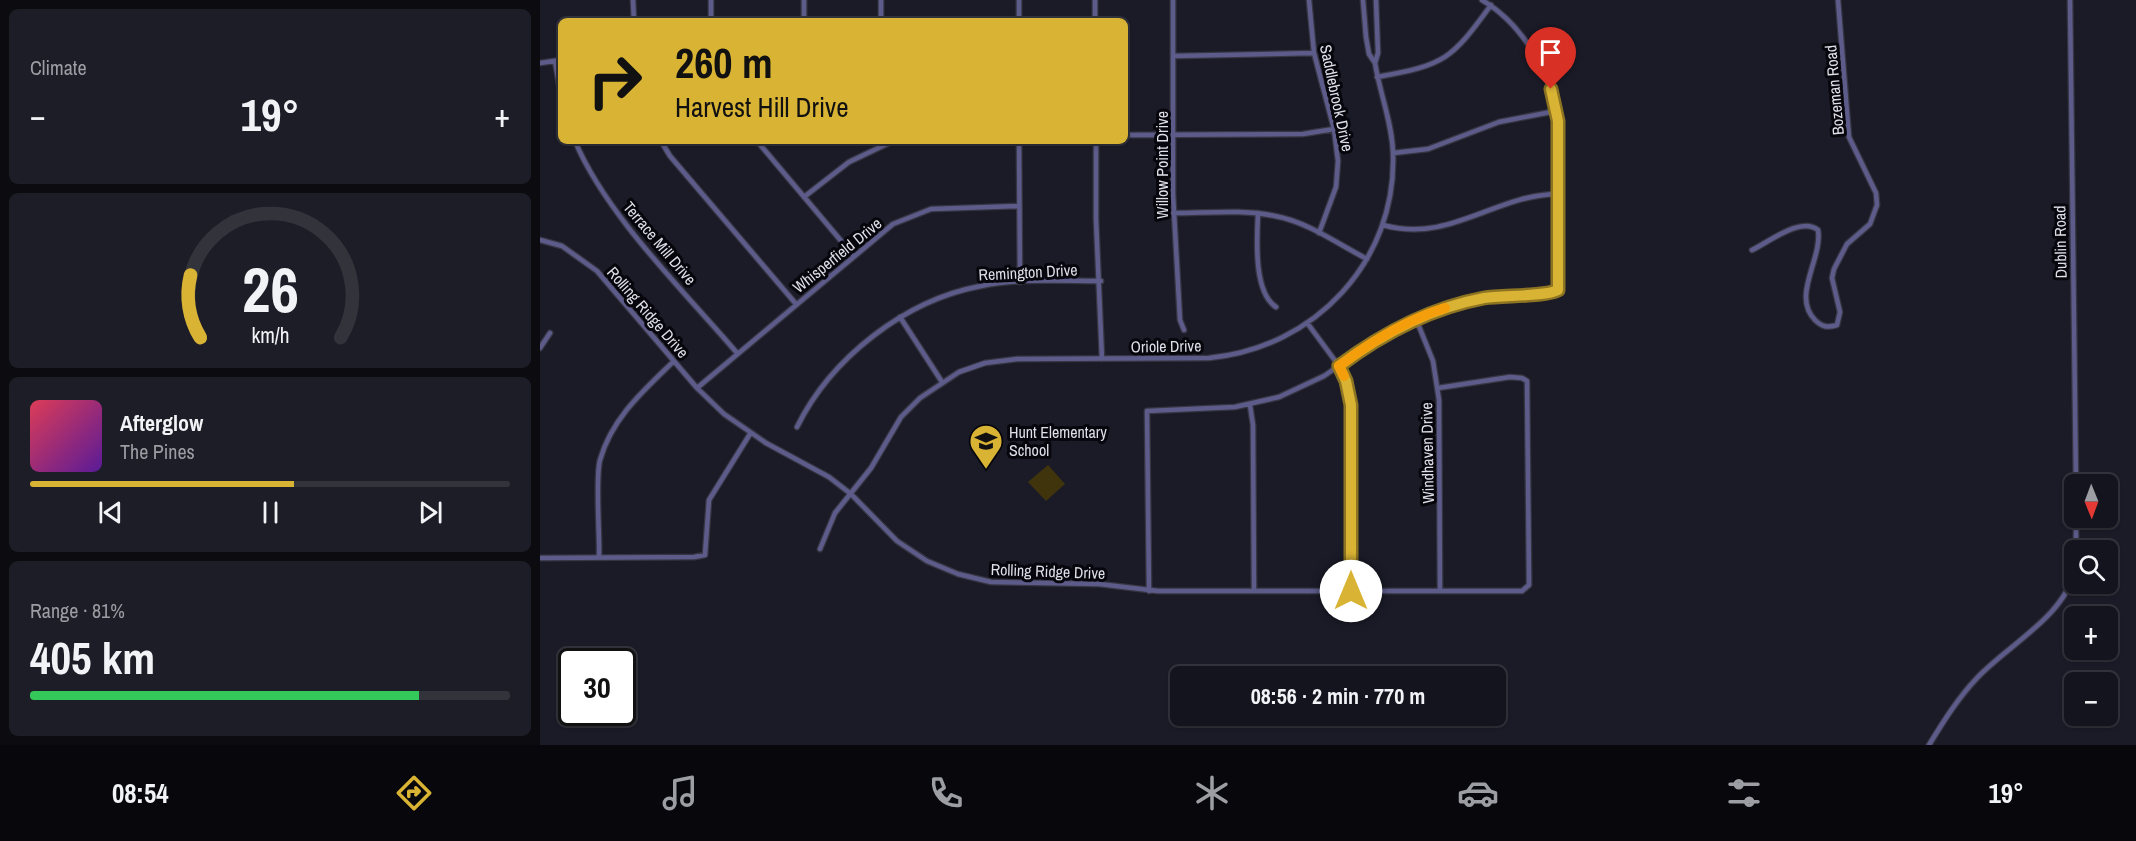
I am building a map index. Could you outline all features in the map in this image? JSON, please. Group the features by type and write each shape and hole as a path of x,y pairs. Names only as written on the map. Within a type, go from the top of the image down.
{"street":[{"path":"633,0 634,18"},
{"path":"711,0 711,18"},
{"path":"804,0 804,18"},
{"path":"881,0 881,18"},
{"path":"1019,0 1019,18"},
{"path":"1095,0 1095,18"},
{"name":"Willow Point Drive","path":"1173,0 1173,213 1180,320 1184,330"},
{"name":"Saddlebrook Drive","path":"1309,0 1314,53 1334,129 1338,161 1336,187 1319,234"},
{"name":"Oriole Drive","path":"820,549 830,520 871,468 901,417 920,398 942,382 972,367 1001,360 1230,355 1265,345 1308,324 1337,299 1367,259 1383,225 1390,194 1393,153 1389,120 1375,63 1368,46 1363,0"},
{"name":"Oriole Drive","path":"1375,63 1378,53 1376,0"},
{"path":"1149,591 1147,411 1188,411 1250,405 1298,389 1339,366 1383,335 1416,319 1482,298 1558,290 1559,194 1556,111 1551,89 1530,48 1512,25 1491,5 1482,0"},
{"name":"Bozeman Road","path":"1752,250 1797,227 1814,227 1818,230 1818,244 1808,280 1809,309 1820,324 1830,327 1837,325 1840,312 1832,278 1834,269 1847,244 1870,224 1877,205 1876,193 1849,137 1838,0"},
{"name":"Dublin Road","path":"2070,0 2076,474"},
{"path":"1377,77 1412,71 1440,62 1460,47 1491,5"},
{"path":"1173,56 1314,53"},
{"path":"540,63 558,61"},
{"path":"1393,153 1428,149 1499,122 1556,111"},
{"path":"1128,135 1310,134 1334,129"},
{"name":"Terrace Mill Drive","path":"577,144 587,169 621,218 737,353"},
{"path":"663,144 669,156 796,304"},
{"path":"760,144 853,255"},
{"path":"804,197 849,162 887,144"},
{"path":"1019,144 1020,282"},
{"path":"1096,144 1096,219 1101,281 1102,359"},
{"path":"1383,225 1401,230 1432,228 1473,218 1523,197 1559,194"},
{"name":"Whisperfield Drive","path":"697,388 853,255 893,224 924,211 956,206 1020,206"},
{"path":"1173,213 1258,213 1291,220 1367,259"},
{"path":"1258,213 1258,261 1261,283 1268,302 1276,307"},
{"name":"Rolling Ridge Drive","path":"540,240 562,246 597,271 697,388 723,414 750,434 816,468 851,494 897,541 927,561 958,574 1007,584 1099,584 1149,591 1522,591 1529,585 1527,381 1519,377 1438,388"},
{"name":"Remington Drive","path":"797,427 811,402 835,371 900,317 952,293 981,285 1101,281"},
{"path":"900,317 942,382"},
{"name":"Windhaven Drive","path":"1416,319 1433,361 1438,388 1440,591"},
{"path":"1308,324 1339,366 1346,381 1351,405 1351,591"},
{"path":"540,348 550,333"},
{"path":"599,557 600,462 615,426 627,407 674,361"},
{"path":"1250,405 1253,425 1254,591"},
{"path":"540,558 705,555 709,500 721,476 750,434"},
{"path":"1929,745 1961,696 1978,677 2062,601 2065,594"}],"shaded area":[{"path":"1048,465 1065,484 1046,501 1028,482"}],"slow traffic":[{"path":"1344,376 1339,366 1383,335 1445,308"}],"place":[{"name":"Hunt Elementary School","path":"986,470"}],"route":[{"path":"1351,591 1351,405 1346,381 1339,366 1383,335 1440,309 1482,298 1558,290 1560,283 1558,121 1551,89"}]}
